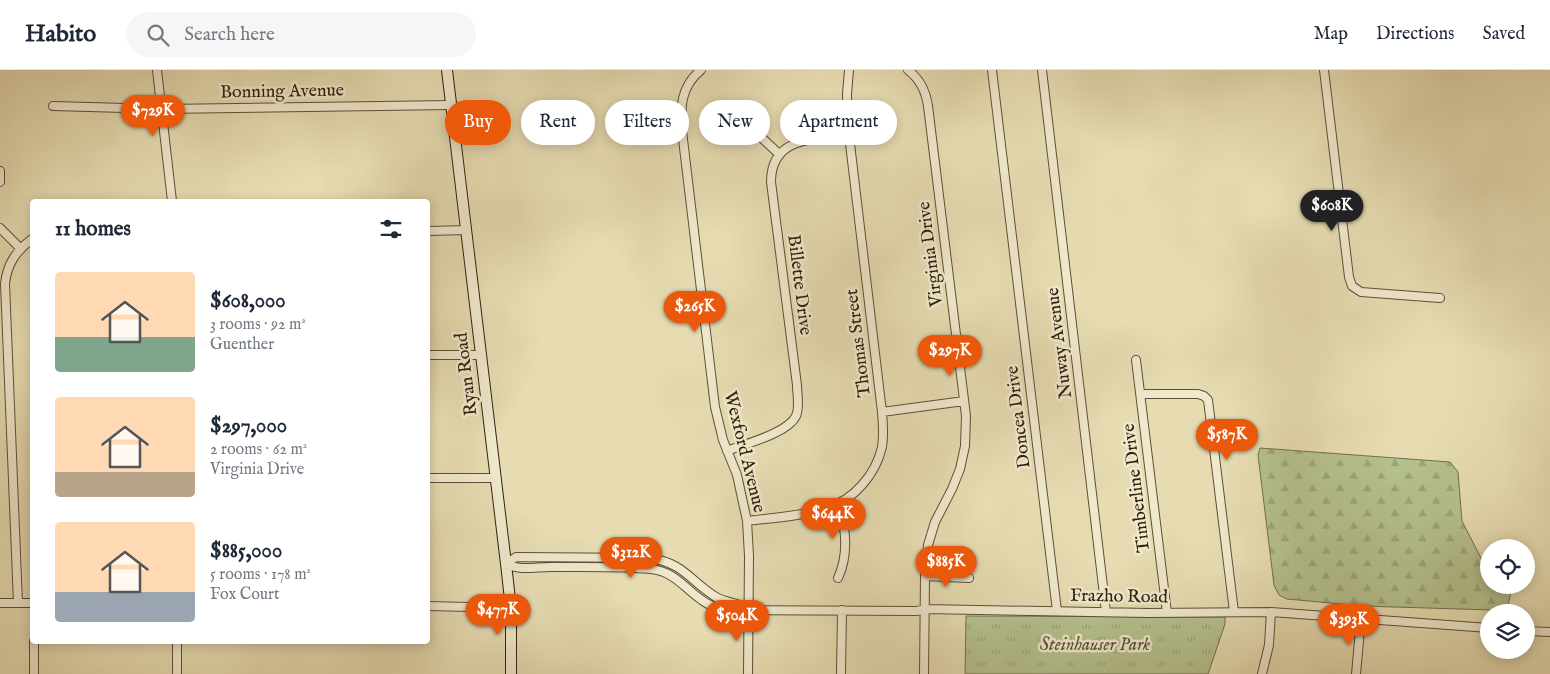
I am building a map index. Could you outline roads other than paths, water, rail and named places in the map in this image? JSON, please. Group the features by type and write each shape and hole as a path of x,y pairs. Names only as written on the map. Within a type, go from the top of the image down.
{"main road":[{"name":"Ryan Road","path":"447,70 450,100"},
{"name":"Ryan Road","path":"456,145 511,608 510,674"}],"street":[{"path":"157,70 172,199"},
{"name":"Thomas Street","path":"848,100 849,70"},
{"name":"Doncea Drive","path":"992,70 1057,611"},
{"name":"Nuway Avenue","path":"1042,70 1106,612"},
{"path":"1324,70 1349,277 1352,286 1361,292 1440,298"},
{"name":"Virginia Drive","path":"911,71 924,88 928,106 966,416 965,446 955,482 934,522 930,535 925,576 924,674"},
{"name":"Wexford Avenue","path":"695,72 686,87 682,99 682,131 714,397 727,451 737,475 747,521 749,556 748,674"},
{"name":"Bonning Avenue","path":"53,106 162,109 445,105"},
{"path":"770,145 779,154 791,145"},
{"name":"Thomas Street","path":"747,521 828,508 838,503 858,488 873,470 882,446 882,412 850,145"},
{"name":"Billette Drive","path":"727,451 782,430 793,421 797,412 797,385 771,182 774,163 779,154"},
{"path":"0,171 0,182"},
{"path":"0,228 20,248"},
{"path":"430,231 467,230"},
{"path":"18,603 5,284 10,262 20,248 30,240"},
{"path":"430,355 481,355"},
{"name":"Timberline Drive","path":"1136,360 1167,613"},
{"path":"1140,394 1198,394 1208,400 1234,612"},
{"path":"882,412 964,401"},
{"path":"430,478 496,478"},
{"path":"838,503 844,522 845,536 844,560 838,578"},
{"name":"Frazho Road","path":"506,564 516,557 660,559 680,567 716,598 739,604 748,609"},
{"name":"Frazho Road","path":"506,564 515,568 653,569 670,575 713,608 726,610 917,611 925,609 1167,613 1271,612 1480,627"},
{"path":"925,576 969,578"},
{"path":"0,603 30,603"},
{"path":"430,606 511,608"},
{"path":"841,674 842,610"},
{"path":"1262,674 1269,645 1271,612"},
{"path":"1356,674 1361,619"},
{"path":"1535,631 1550,632"},
{"path":"34,644 34,674"},
{"path":"177,644 177,674"}],"park label":[{"name":"Steinhauser Park","path":"1095,645"}]}
